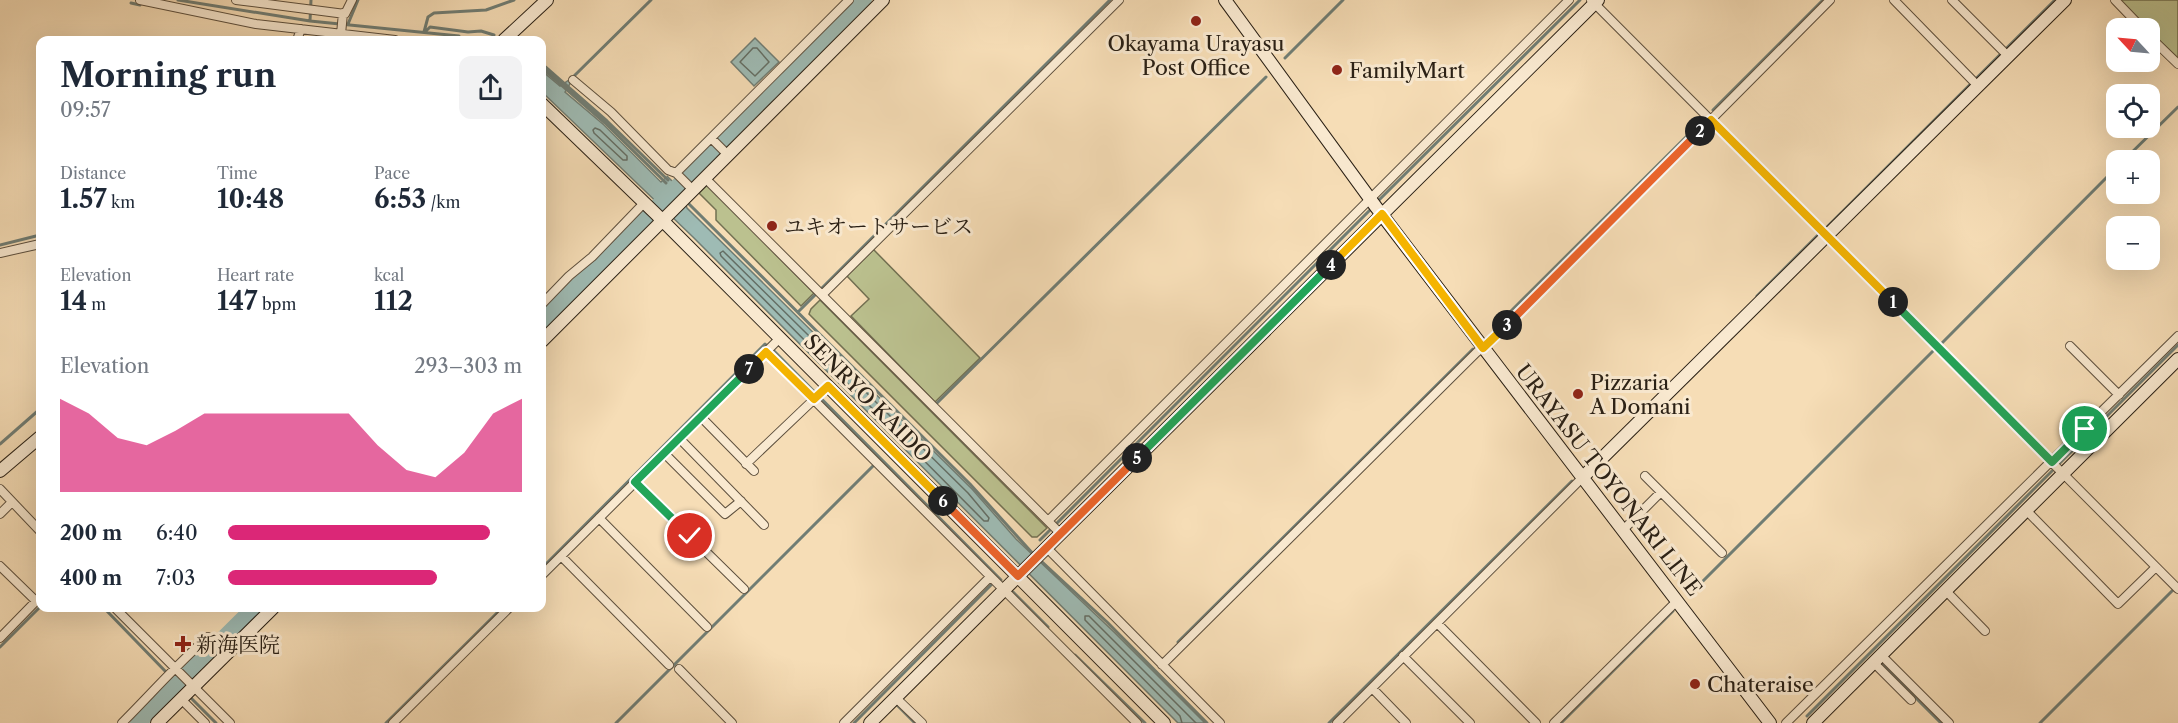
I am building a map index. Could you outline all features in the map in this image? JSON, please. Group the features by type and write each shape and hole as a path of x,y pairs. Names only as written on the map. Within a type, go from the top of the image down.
{"street":[{"path":"140,0 256,24 341,31 371,36"},
{"path":"236,0 343,15"},
{"path":"341,31 343,15 352,0"},
{"path":"510,36 547,0"},
{"path":"546,337 666,217 712,140 849,0"},
{"path":"685,184 705,178 725,153 883,0"},
{"path":"820,291 1119,0"},
{"name":"URAYASU TOYONARI LINE","path":"1225,0 1375,206 1770,723"},
{"path":"1054,526 1375,206 1569,0"},
{"path":"1162,665 1483,348 1830,0"},
{"path":"1894,0 1975,83"},
{"path":"1952,0 2005,53"},
{"path":"1340,722 1403,656 1827,236 2005,53 2065,0"},
{"path":"2115,0 2132,18"},
{"path":"844,723 997,583 1021,574 1043,552 1054,526 1375,206 1595,1 2178,589"},
{"path":"298,36 301,29"},
{"path":"2160,47 2178,64"},
{"path":"573,80 611,112 668,170 685,184"},
{"name":"SENRYO KAIDO","path":"546,108 644,202 666,217 780,338 1021,574 1122,698 1164,723"},
{"path":"712,140 725,153"},
{"path":"705,178 1054,526"},
{"path":"546,300 644,202"},
{"path":"0,253 36,245"},
{"path":"1786,723 1841,681 1894,630 2125,398 2178,336"},
{"path":"546,571 780,338"},
{"path":"2070,346 2125,398"},
{"path":"766,352 816,397 877,463 997,583 1122,698 1137,723"},
{"path":"2125,398 2178,359"},
{"path":"747,464 828,386"},
{"path":"701,417 754,471"},
{"path":"679,438 764,525"},
{"path":"0,471 36,440"},
{"path":"664,453 725,514 741,501"},
{"path":"1813,723 1841,681 1878,659 1894,630 1946,591 2026,510 2057,467"},
{"path":"1645,476 1722,553"},
{"path":"635,482 744,589"},
{"path":"0,489 36,527"},
{"path":"1624,529 1660,492"},
{"path":"0,514 12,502"},
{"path":"2026,510 2118,604 2156,567"},
{"path":"599,518 707,627"},
{"path":"1043,552 1220,723"},
{"path":"561,555 669,665"},
{"path":"0,566 36,597"},
{"path":"870,723 896,698 997,583"},
{"path":"1946,591 1985,631"},
{"path":"1554,723 1678,600"},
{"path":"2,631 36,601"},
{"path":"119,612 230,723"},
{"path":"157,723 182,699 191,684 269,612"},
{"path":"393,723 502,612"},
{"path":"1437,623 1536,723"},
{"path":"123,723 208,637"},
{"path":"1403,656 1470,723"},
{"path":"1878,659 1911,700"},
{"path":"1878,659 1949,723"},
{"path":"679,669 732,723"},
{"path":"1372,688 1407,723"},
{"path":"896,698 922,723"},
{"path":"182,699 205,723"}],"green space":[{"path":"2118,0 2178,0 2178,60 2160,42 2160,18 2136,18"},
{"path":"707,185 814,293 801,306 716,220 716,210 699,193"},
{"path":"873,249 980,358 935,402 851,316 869,299 846,275"},
{"path":"820,300 1047,528 1037,537 1032,537 809,314"}],"water":[{"path":"755,38 779,62 754,86 731,62"},
{"path":"546,74 560,86 569,80 571,82 565,92 604,125 661,182 667,176 681,190 687,208 972,489 1016,539 1205,723 1178,723 693,237 546,96"}],"pier":[{"path":"574,95 662,178 665,174 667,176 661,181 604,124 573,97"}],"waterway":[{"path":"178,0 310,21 459,36"},
{"path":"310,21 311,0"},
{"path":"348,24 358,0"},
{"path":"424,32 428,17 434,13 486,10 514,0"},
{"path":"572,78 651,0"},
{"path":"658,206 864,0"},
{"path":"798,312 1110,0"},
{"path":"1285,58 1343,0"},
{"path":"1376,203 1580,0"},
{"path":"1713,110 1823,0"},
{"path":"1826,228 2055,0"},
{"path":"131,3 140,5"},
{"path":"426,31 430,27 468,32 481,31 494,35"},
{"path":"546,68 607,121 668,180"},
{"path":"546,71 605,123 666,183"},
{"path":"936,404 1266,77"},
{"path":"2134,150 2178,107"},
{"path":"1495,327 1703,120"},
{"path":"1941,344 2106,178"},
{"path":"686,201 970,484 1035,556"},
{"path":"1040,540 1372,208"},
{"path":"546,317 647,216"},
{"path":"1757,296 1819,234"},
{"path":"0,245 36,236"},
{"path":"546,564 765,344 767,346"},
{"path":"1807,716 2178,345"},
{"path":"1178,642 1473,349"},
{"path":"1690,594 1934,350"},
{"path":"774,351 1001,580"},
{"path":"0,444 36,412"},
{"path":"616,723 880,459"},
{"path":"1329,723 1572,481"},
{"path":"1040,560 1107,622 1207,723"},
{"path":"854,723 994,582"},
{"path":"2040,723 2173,590"},
{"path":"1013,592 1048,627"},
{"path":"0,647 36,611"},
{"path":"1561,723 1673,611"},
{"path":"108,612 166,672"},
{"path":"138,723 250,612"},
{"path":"386,723 498,612"},
{"path":"1075,655 1145,723"},
{"path":"1883,665 1941,723"},
{"path":"173,678 178,683"},
{"path":"176,685 180,689"},
{"path":"190,697 216,723"},
{"path":"896,704 915,723"}],"place":[{"name":"Okayama Urayasu Post Office","path":"1196,21"},
{"name":"FamilyMart","path":"1337,70"},
{"name":"ユキオートサービス","path":"772,226"},
{"name":"Pizzaria A Domani","path":"1578,394"},
{"name":"新海医院","path":"183,644"},
{"name":"Chateraise","path":"1695,684"}],"route":[{"path":"690,536 635,482 766,352 814,399 828,386 1018,576 1382,214 1483,348 1711,120 2052,462 2085,429"}]}
